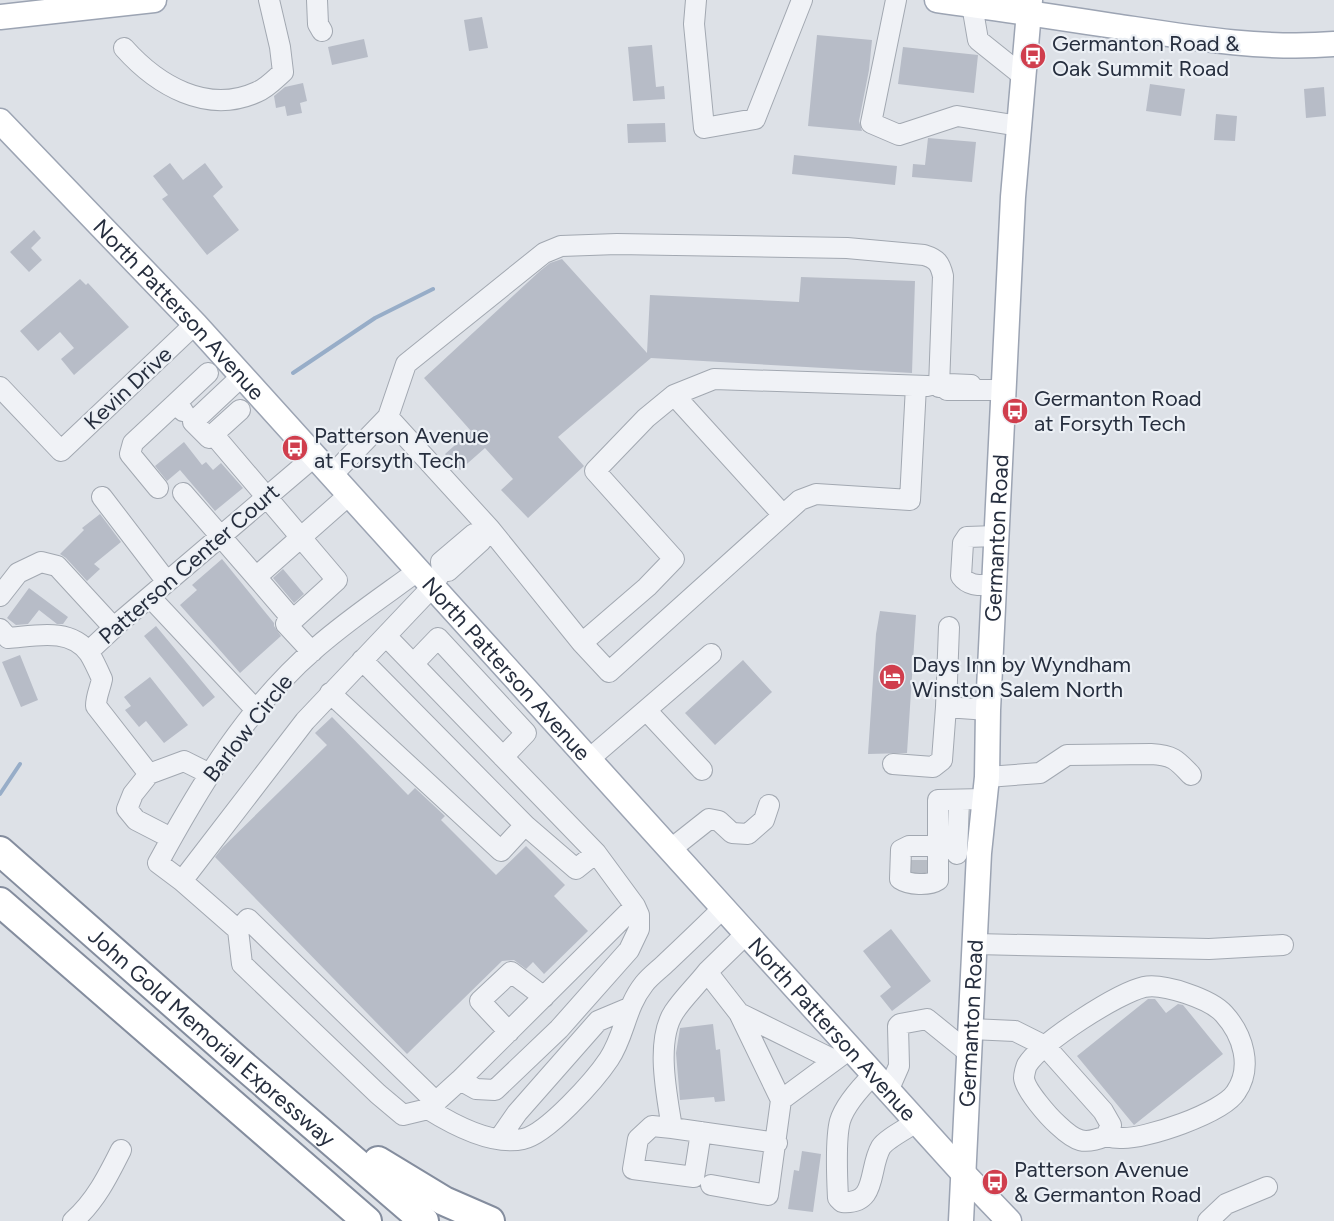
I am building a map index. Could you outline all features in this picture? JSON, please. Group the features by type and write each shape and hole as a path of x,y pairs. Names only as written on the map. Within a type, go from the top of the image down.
{"highway":[{"name":"John Gold Memorial Expressway","path":"0,850 236,1059 424,1221"},
{"name":"John Gold Memorial Expressway","path":"0,902 367,1221"},
{"path":"236,1059 279,1083 385,1167 444,1201 490,1221"}],"main road":[{"path":"4,11 154,0"},
{"path":"937,0 972,5 1029,6 1155,32 1251,44 1288,46 1334,44"},
{"name":"Germanton Road","path":"961,1221 975,944 936,859 985,788 1013,197 1029,6"},
{"name":"North Patterson Avenue","path":"0,121 195,324 350,494 431,575 590,759 746,934 842,1054 881,1083 1008,1221"}],"street":[{"path":"124,48 156,78 186,94 210,101 240,98 259,92 283,72 270,0"},
{"path":"316,0 318,24 322,31"},
{"path":"696,0 694,24 704,128 755,119 802,0"},
{"path":"896,0 871,123 899,135 957,117 1019,126"},
{"path":"972,5 978,40 1023,76"},
{"path":"332,475 388,417 406,364 544,254 561,246 617,244 847,248 924,255 936,259 943,276 942,387"},
{"name":"Kevin Drive","path":"0,387 61,451 195,324"},
{"path":"158,488 130,454 133,443 208,373"},
{"path":"193,422 242,376"},
{"path":"582,643 647,587 674,559 595,471 646,418 674,395 714,379 942,387 950,384 1004,390"},
{"path":"388,417 485,532 609,672 800,500 816,494 910,500 916,386"},
{"path":"674,395 783,515"},
{"path":"176,404 209,438 240,410"},
{"path":"213,434 337,580 286,624 312,652"},
{"name":"Patterson Center Court","path":"149,774 96,706 96,696 102,679 88,652 315,456"},
{"path":"183,493 293,620"},
{"path":"256,577 350,494"},
{"path":"102,497 167,582"},
{"path":"485,532 481,541 448,571 431,575 386,636 304,721 182,881 238,930 242,964 403,1115 432,1105 460,1080 635,906"},
{"path":"994,585 969,584 964,580 962,576 963,543 966,537 996,536"},
{"path":"0,596 18,573 41,562 57,566 114,628"},
{"name":"Barlow Circle","path":"182,881 158,863 210,774 256,710 312,652 431,575"},
{"path":"150,597 256,710"},
{"path":"893,764 933,767 942,760 949,627"},
{"path":"0,629 8,638 38,635 71,638 88,652"},
{"path":"386,636 596,853 635,906 639,915 639,929 635,942 559,1029 495,1090 476,1089 460,1080"},
{"path":"412,664 438,638 526,733 503,756"},
{"path":"590,759 711,654"},
{"path":"362,660 525,825 576,869 596,853"},
{"path":"330,693 501,851 525,825"},
{"path":"464,717 488,693"},
{"path":"946,707 988,710"},
{"path":"646,710 702,770"},
{"path":"936,859 938,800 959,800 985,788 1040,773 1067,755 1165,755 1176,759 1191,775"},
{"path":"171,838 136,820 127,809 133,794 149,774 184,761 210,774"},
{"path":"671,849 709,819 719,821 732,832 748,834 764,820 769,805"},
{"path":"238,930 248,919 432,1105 466,1130 499,1139 523,1139 555,1120 609,1059 621,1035 629,1008 645,984 723,908"},
{"path":"672,1128 665,1084 664,1041 672,1013 707,972 746,934"},
{"path":"975,944 1209,949 1283,945"},
{"path":"509,1032 480,1001 511,972 544,997"},
{"path":"707,972 739,1013 782,1100 768,1195 711,1185"},
{"path":"1145,986 1174,989 1222,1012 1239,1036 1246,1069 1235,1094 1216,1109 1184,1123 1148,1134 1120,1139 1106,1136 1093,1142 1079,1142 1058,1125 1028,1089 1024,1078 1026,1066 1044,1046 1117,998 1145,986"},
{"path":"499,1139 517,1113 598,1021 629,1008"},
{"path":"739,1013 842,1054"},
{"path":"916,1122 882,1145 868,1189 861,1200 853,1203 842,1202 838,1198 837,1172 840,1120 859,1088 881,1083 899,1066 898,1026 927,1018 969,1053"},
{"path":"971,1029 1015,1031 1044,1046 1103,1111 1111,1125 1106,1136"},
{"path":"782,1100 842,1054"},
{"path":"701,1132 694,1177 633,1169 638,1139 652,1126 672,1128 701,1132 777,1143"},
{"path":"73,1221 108,1178 121,1150"},
{"path":"1208,1221 1226,1204 1267,1187"}],"building":[{"path":"482,17 488,48 469,51 464,20"},
{"path":"817,35 872,40 859,121 862,131 808,126"},
{"path":"364,39 368,57 332,65 328,47"},
{"path":"652,45 656,87 664,86 665,99 633,101 628,47"},
{"path":"903,47 978,55 974,93 898,84"},
{"path":"303,83 307,101 300,103 302,113 287,116 285,106 276,108 274,96 285,87"},
{"path":"1150,84 1185,89 1181,116 1146,111"},
{"path":"1324,87 1326,116 1306,118 1304,89"},
{"path":"1216,114 1237,116 1235,141 1214,140"},
{"path":"665,123 666,142 628,143 627,124"},
{"path":"928,138 976,142 972,182 912,177 913,164 925,165"},
{"path":"794,155 897,166 895,185 792,174"},
{"path":"170,163 183,180 205,163 223,187 213,196 239,230 207,255 162,199 168,195 153,176"},
{"path":"34,230 41,238 31,248 42,260 29,272 10,252"},
{"path":"562,259 647,353 650,295 799,302 801,277 915,281 912,373 651,358 558,437 584,466 528,518 501,490 513,479 485,448 460,470 445,454 471,431 424,378 540,271 550,263"},
{"path":"80,279 86,285 88,283 129,327 74,375 61,359 74,348 60,332 38,351 20,331"},
{"path":"184,442 202,465 206,462 213,470 221,463 243,488 215,511 180,470 167,481 155,466"},
{"path":"100,514 121,542 94,564 100,569 87,581 60,554 84,530 82,528"},
{"path":"222,559 274,623 281,636 240,673 180,605 197,590 192,585"},
{"path":"283,569 304,594 294,603 273,578"},
{"path":"29,588 68,617 63,624 57,624 39,610 28,624 16,625 7,618"},
{"name":"Days Inn by Wyndham Winston Salem North","path":"880,611 916,615 907,753 868,754 876,634"},
{"path":"156,626 215,697 203,707 144,636"},
{"path":"20,655 38,700 21,707 2,662"},
{"path":"743,660 772,692 715,745 685,713"},
{"path":"150,677 188,725 164,743 146,721 139,727 125,710 131,706 124,697"},
{"path":"332,717 408,795 415,788 445,816 441,820 496,875 526,846 565,885 554,896 588,931 544,974 533,962 526,969 514,960 502,961 407,1054 215,857 327,745 315,733"},
{"path":"891,929 931,981 892,1011 880,996 891,987 863,951"},
{"path":"1148,999 1155,999 1166,1013 1178,1004 1183,1005 1223,1054 1134,1125 1077,1056"},
{"path":"713,1024 716,1050 720,1049 725,1101 715,1102 714,1097 680,1100 676,1053 680,1028"},
{"path":"802,1151 821,1154 813,1212 788,1209 794,1170 799,1171"}],"waterway":[{"path":"293,373 375,318 433,289"},
{"path":"0,794 20,764"}],"tunnel":[{"path":"918,860 918,875"}],"place":[{"name":"Germanton Road & Oak Summit Road","path":"1033,56"},
{"name":"Germanton Road at Forsyth Tech","path":"1015,411"},
{"name":"Patterson Avenue at Forsyth Tech","path":"295,448"},
{"name":"Days Inn by Wyndham Winston Salem North","path":"892,677"},
{"name":"Patterson Avenue & Germanton Road","path":"995,1182"}]}
